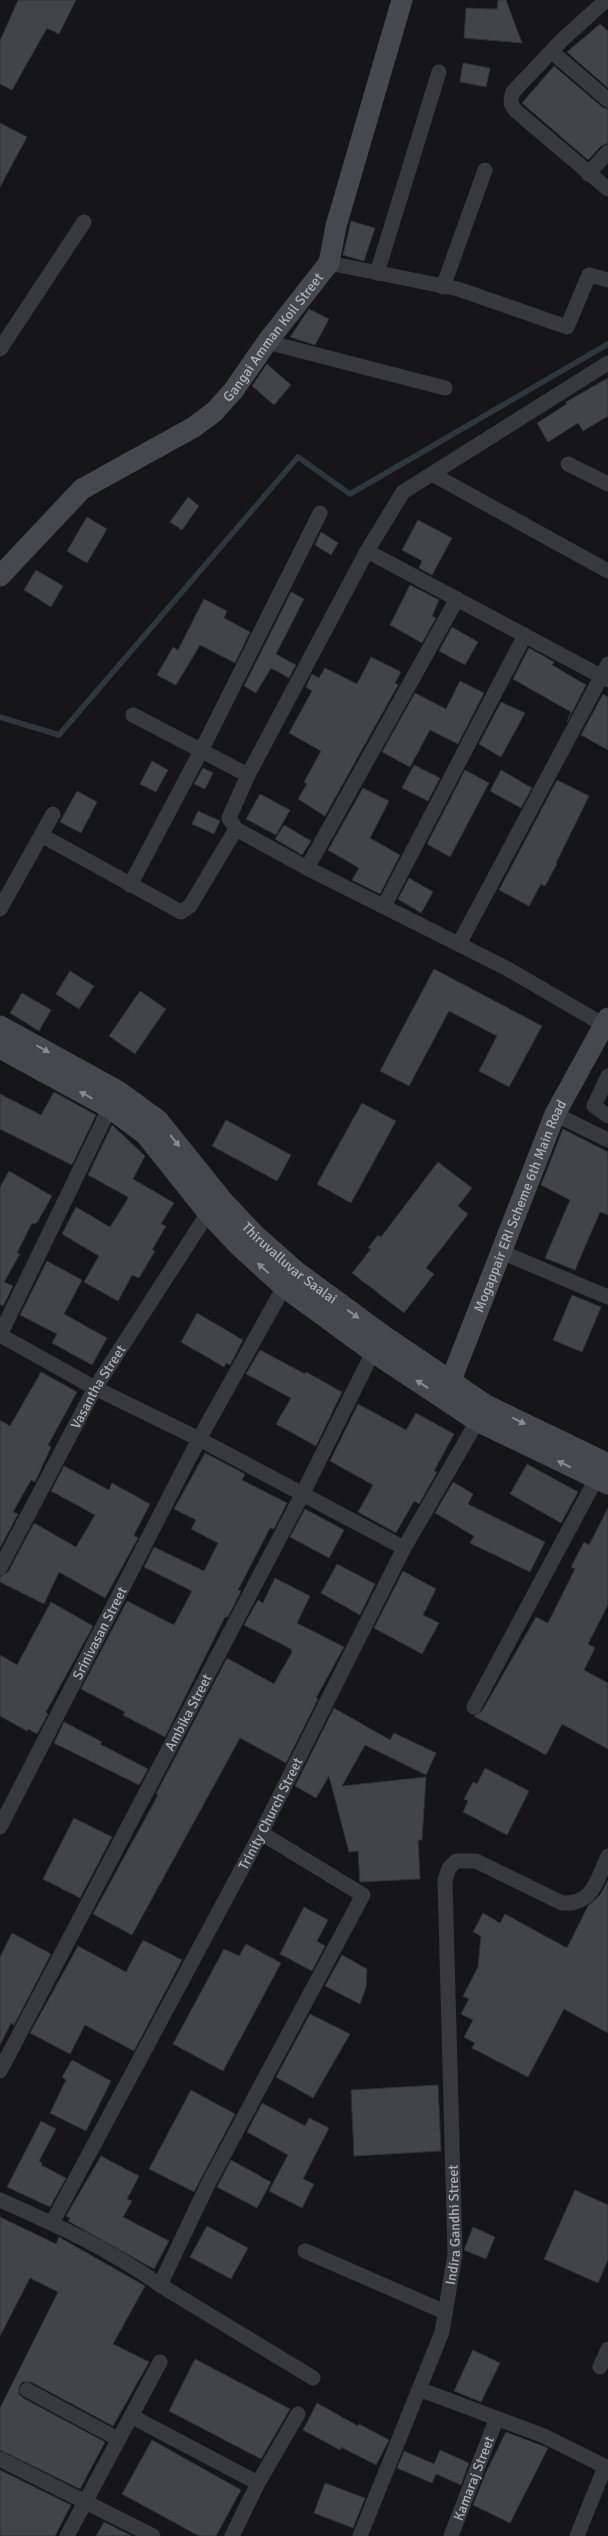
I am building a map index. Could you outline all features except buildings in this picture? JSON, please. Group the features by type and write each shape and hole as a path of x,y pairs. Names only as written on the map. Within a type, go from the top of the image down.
{"main road":[{"name":"Gangai Amman Koil Street","path":"0,576 82,489 194,427 214,412 233,391 267,342 329,264 336,226 402,0"},
{"name":"Mogappair ERI Scheme 6th Main Road","path":"448,1390 555,1114 606,1022"},
{"name":"Thiruvalluvar Saalai","path":"0,1026 114,1099 145,1134 208,1213 240,1247 284,1287 373,1352 448,1390"},
{"name":"Thiruvalluvar Saalai","path":"1,1051 114,1099 158,1120 223,1201 253,1233 297,1272 384,1336 448,1390 482,1413 604,1476"}],"street":[{"path":"608,1 604,2 513,92 511,106 588,174 608,189"},
{"path":"552,52 608,100"},
{"path":"376,273 439,72"},
{"path":"588,174 608,152"},
{"path":"443,286 485,170"},
{"path":"0,349 84,222"},
{"path":"329,264 443,286 567,327 589,275 608,280"},
{"path":"267,342 445,388"},
{"path":"606,1022 459,944 307,868 236,829 229,818 248,775 366,551 403,492 608,363"},
{"path":"568,464 608,484"},
{"path":"432,474 608,571"},
{"path":"130,885 201,751 320,513"},
{"path":"366,551 525,636 606,674 459,944"},
{"path":"307,868 457,599"},
{"path":"384,906 525,636"},
{"path":"133,715 248,775"},
{"path":"0,909 53,814"},
{"path":"41,835 177,911 186,910 190,906 236,829"},
{"path":"608,1076 595,1100 594,1106 608,1116"},
{"path":"114,1099 0,1335 95,1388 199,1439 404,1548"},
{"path":"555,1114 608,1140"},
{"name":"Vasantha Street","path":"0,1568 95,1388 208,1213"},
{"path":"502,1252 608,1297"},
{"name":"Srinivasan Street","path":"0,1827 199,1439 284,1287"},
{"name":"Ambika Street","path":"0,2072 302,1495 373,1352"},
{"name":"Trinity Church Street","path":"52,2223 261,1833 404,1548 482,1413"},
{"path":"474,1707 604,1476"},
{"path":"160,2285 207,2186 363,1895 261,1833"},
{"name":"Indira Gandhi Street","path":"360,2536 442,2332 456,2254 445,1880 449,1868 456,1861 476,1861 562,1903 573,1904 583,1901 594,1887 608,1856"},
{"path":"0,2200 52,2223 140,2271 313,2378"},
{"path":"305,2251 445,2312"},
{"path":"600,2367 608,2349"},
{"path":"68,2536 160,2362"},
{"path":"419,2389 496,2420 544,2436 606,2468 577,2536"},
{"path":"27,2390 118,2439"},
{"path":"232,2536 258,2483 298,2414"},
{"path":"130,2416 258,2483"},
{"name":"Kamaraj Street","path":"451,2536 496,2420"},
{"path":"0,2459 153,2536"}],"waterway":[{"path":"0,717 59,735 298,457 350,494 608,344"}]}
